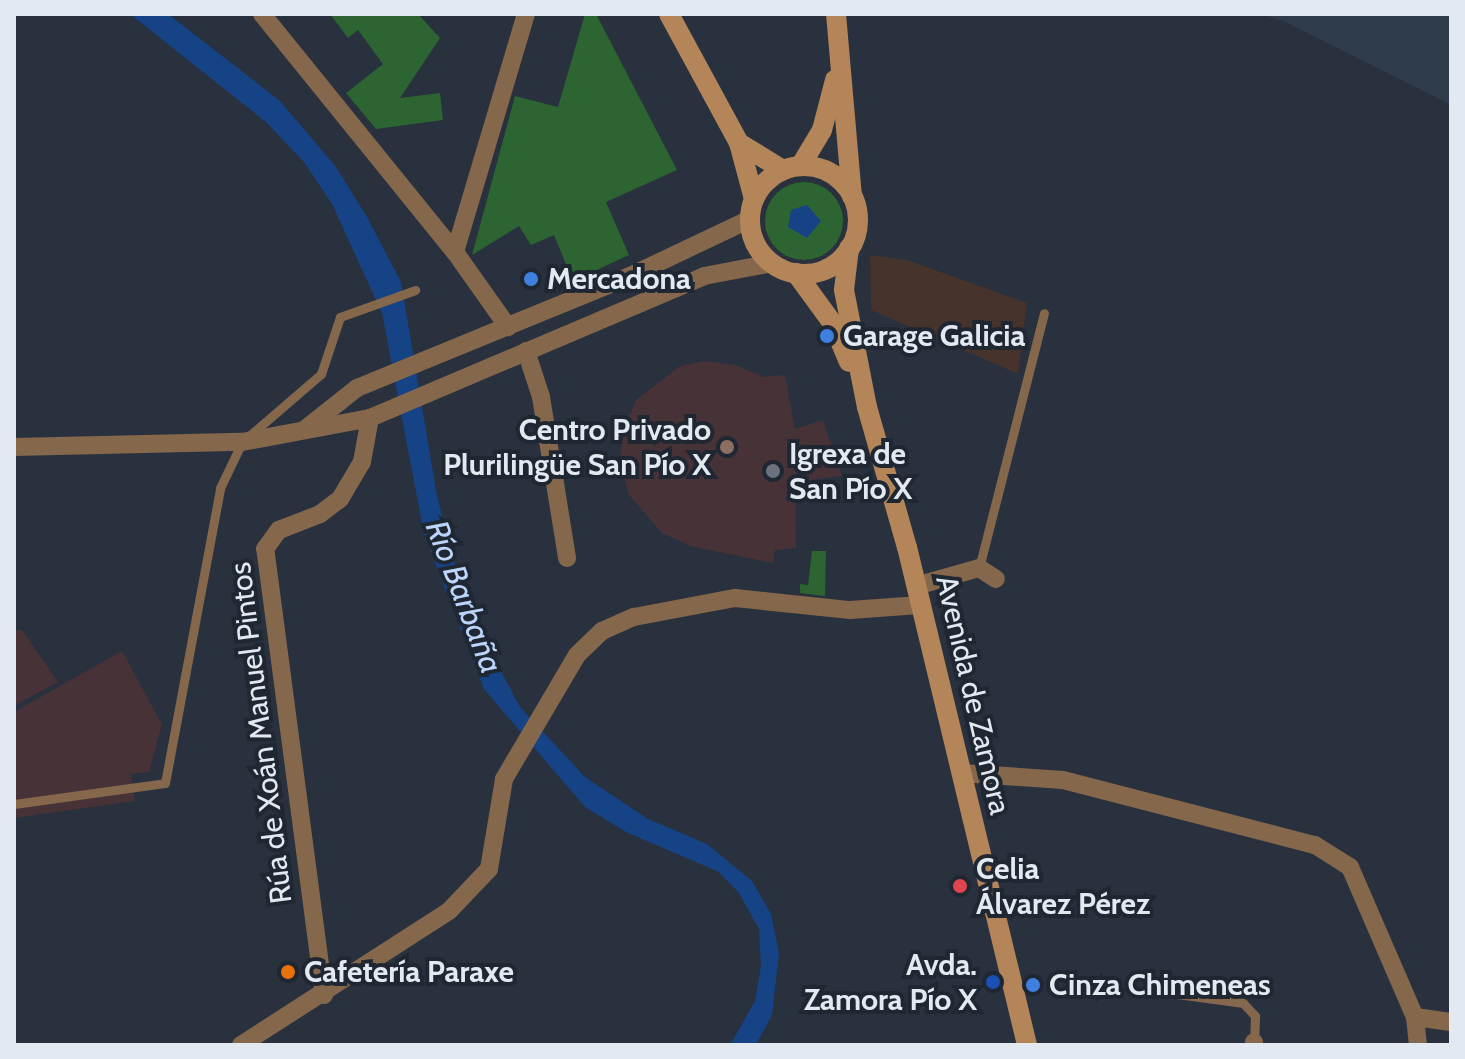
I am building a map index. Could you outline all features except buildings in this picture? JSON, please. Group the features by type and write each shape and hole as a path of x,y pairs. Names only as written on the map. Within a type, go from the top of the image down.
{"street":[{"path":"262,14 455,252 508,327"},
{"path":"455,252 526,14"},
{"path":"669,14 739,143 756,243 773,263 796,273 831,267 849,248 858,223 852,196 838,68 836,14"},
{"path":"298,434 357,388 697,247 752,209 762,185 792,168 822,130 838,68"},
{"path":"739,143 792,168 835,175 852,196"},
{"name":"Avenida de Zamora","path":"849,248 844,290 867,407 918,595 1027,1045"},
{"path":"14,447 242,442 298,434 370,418 704,276 773,263"},
{"name":"Avenida de Zamora","path":"796,273 833,324 867,407"},
{"path":"526,351 541,397 567,558"},
{"name":"Rúa de Xoán Manuel Pintos","path":"324,995 265,549 279,530 320,514 340,499 362,462 370,418"},
{"path":"241,1045 324,995 449,911 489,869 504,779 551,694 590,641 634,617 735,598 842,610 918,595 979,568 996,579"},
{"path":"961,773 1063,780 1315,845 1350,867 1415,1017 1418,1045"},
{"path":"1415,1017 1451,1022"}],"lane":[{"path":"14,804 165,783 220,488 242,442 321,374 340,317 415,290"},
{"path":"979,568 1044,313"},
{"path":"1148,990 1243,1003 1255,1016 1254,1043"}],"shaded area":[{"path":"1261,14 1451,14 1451,105 1283,21"},
{"path":"870,255 907,260 1027,303 1018,374 871,310"},
{"name":"Centro Privado Plurilingüe San Pío X","path":"704,361 736,365 763,377 785,375 795,429 823,420 842,476 795,482 796,548 775,550 773,563 690,546 662,533 629,495 620,464 623,430 636,400 680,366"},
{"path":"14,630 22,630 58,682 14,706"},
{"path":"122,651 162,724 149,772 131,774 135,801 14,818 14,712"}],"green space":[{"path":"330,14 418,14 440,38 400,98 440,93 443,120 376,129 346,93 383,64 358,30 348,38"},
{"path":"585,14 596,14 677,170 606,202 629,255 573,281 554,235 531,245 519,226 472,255 515,96 558,107"},
{"path":"804,182 819,185 831,194 840,206 843,221 840,236 831,248 819,257 804,260 789,257 777,248 768,236 765,221 768,206 777,194 789,185"},
{"path":"812,551 826,551 825,596 800,593 800,584 808,585"}],"water":[{"name":"Río Barbaña","path":"130,14 168,14 280,101 336,167 367,217 401,282 437,496 458,576 481,634 520,707 585,777 648,819 707,844 752,881 771,914 779,953 772,1015 756,1045 730,1045 755,1001 761,966 759,929 739,893 719,872 626,832 585,807 484,689 424,534 382,313 332,204 304,162 266,122"},
{"path":"807,205 821,221 807,238 788,227 791,210"}],"place":[{"name":"Mercadona","path":"531,279"},
{"name":"Garage Galicia","path":"827,336"},
{"name":"Centro Privado Plurilingüe San Pío X","path":"727,447"},
{"name":"Igrexa de San Pío X","path":"773,471"},
{"name":"Celia Álvarez Pérez","path":"960,886"},
{"name":"Cafetería Paraxe","path":"288,972"},
{"name":"Avda. Zamora Pío X","path":"993,982"},
{"name":"Cinza Chimeneas","path":"1033,985"}]}
